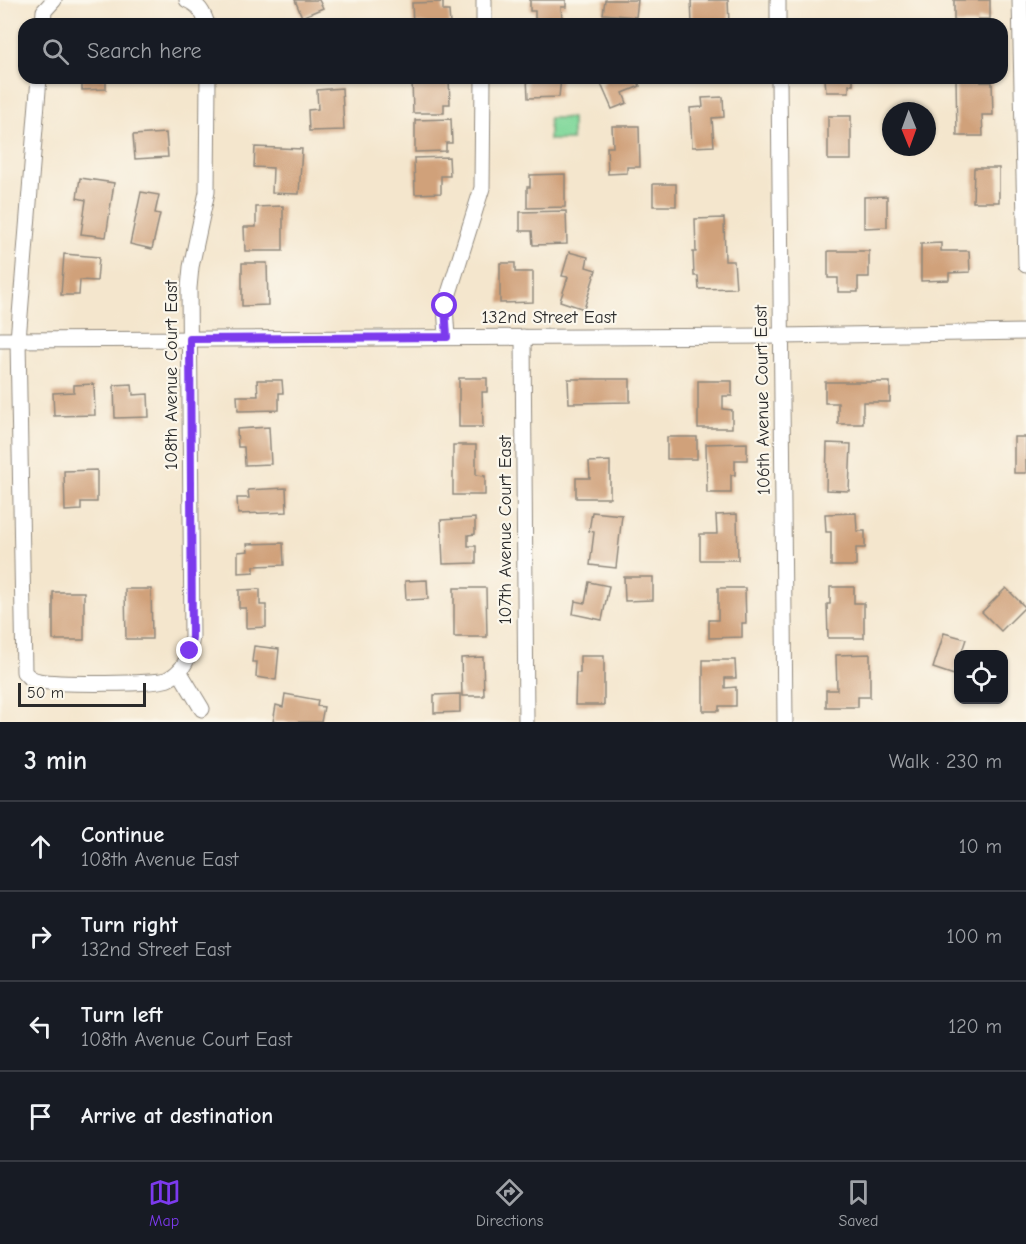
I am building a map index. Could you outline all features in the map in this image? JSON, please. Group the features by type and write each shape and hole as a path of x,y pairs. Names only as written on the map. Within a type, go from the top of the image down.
{"street":[{"path":"484,0 484,18"},
{"path":"778,0 778,18"},
{"path":"1020,0 1026,265"},
{"path":"191,2 204,12 206,18"},
{"path":"39,84 18,340 24,672 28,677 37,681 56,683 159,682 165,681 179,671 202,709"},
{"name":"108th Avenue Court East","path":"179,671 187,661 192,637 189,288 191,267 207,192 208,84"},
{"path":"447,337 445,306 482,188 483,84"},
{"name":"106th Avenue Court East","path":"778,84 785,722"},
{"name":"132nd Street East","path":"0,340 781,336 1026,332"},
{"name":"107th Avenue Court East","path":"523,337 526,722"}],"green space":[{"path":"549,118 572,118 572,140 549,140"}],"building":[{"path":"295,0 319,0 323,8 302,17"},
{"path":"530,0 566,0 566,7 561,7 562,18 535,18 535,11 530,11"},
{"path":"605,0 638,0 636,17 603,14"},
{"path":"691,0 728,0 729,18 692,18"},
{"path":"954,0 990,0 990,18 954,18"},
{"path":"443,2 443,11 449,11 450,18 413,18 412,3"},
{"path":"82,84 106,84 106,89 82,90"},
{"path":"412,84 449,84 450,104 444,104 444,113 413,113"},
{"path":"527,84 560,84 559,97 528,98"},
{"path":"601,84 639,84 640,86 623,93 627,103 612,109"},
{"path":"825,84 853,84 849,85 849,92 826,92"},
{"path":"956,84 992,84 993,115 982,115 983,136 957,136"},
{"path":"342,88 344,130 309,131 308,110 318,109 317,90"},
{"path":"723,97 724,117 712,118 714,146 692,147 690,108 703,107 702,98"},
{"path":"828,116 851,116 851,160 828,160"},
{"path":"451,119 452,143 446,143 446,151 415,152 415,120"},
{"path":"612,126 639,126 640,167 627,167 627,173 608,174 607,147 613,147"},
{"path":"166,133 168,157 135,159 133,135"},
{"path":"255,147 302,149 299,194 272,193 273,168 254,167"},
{"path":"449,157 450,176 441,176 441,193 415,194 414,158"},
{"path":"974,168 999,168 999,202 973,202"},
{"path":"565,174 565,207 527,208 527,187 530,187 530,175"},
{"path":"80,178 114,183 106,237 81,234 86,200 77,198"},
{"path":"653,184 676,184 676,206 653,206"},
{"path":"141,192 159,195 155,213 160,214 152,249 130,244"},
{"path":"887,196 887,227 864,228 864,197"},
{"path":"283,206 283,251 245,251 244,227 256,227 256,207"},
{"path":"566,211 567,244 533,245 532,231 520,231 520,212"},
{"path":"724,218 725,261 734,261 736,288 699,289 698,276 694,276 695,219"},
{"path":"941,243 941,251 969,251 970,272 949,273 949,280 921,281 921,244"},
{"path":"828,251 869,251 869,277 858,277 858,292 838,292 838,278 828,278"},
{"path":"569,252 588,257 586,267 596,270 584,309 560,301 568,277 562,276"},
{"path":"64,254 99,257 97,281 80,280 79,295 61,295"},
{"path":"242,263 267,263 268,305 242,306"},
{"path":"500,263 515,263 515,272 533,272 533,302 500,303"},
{"path":"459,378 487,378 487,392 482,392 483,427 459,427"},
{"path":"568,379 630,379 630,402 569,403"},
{"path":"257,380 282,380 283,393 279,393 279,410 238,411 237,396 258,396"},
{"path":"698,381 732,381 732,396 723,396 723,409 732,410 732,428 698,428"},
{"path":"825,382 890,382 890,402 863,402 863,424 838,424 838,403 825,403"},
{"path":"94,384 95,415 54,416 53,393 74,392 74,385"},
{"path":"132,384 133,395 148,394 149,417 115,418 114,385"},
{"path":"269,427 271,464 245,465 244,447 238,447 237,429"},
{"path":"667,437 697,437 697,459 667,459"},
{"path":"1014,437 1026,437 1026,473 1014,473"},
{"path":"747,443 747,460 735,460 735,475 731,475 731,493 707,493 706,444"},
{"path":"827,443 851,444 849,491 826,490"},
{"path":"453,445 476,445 476,475 485,476 485,495 453,495"},
{"path":"610,461 610,498 576,498 576,478 590,478 589,462"},
{"path":"97,470 97,502 81,502 81,510 65,511 64,471"},
{"path":"286,488 287,512 238,514 237,498 249,498 248,490"},
{"path":"592,512 622,515 616,568 590,565 594,532 589,531"},
{"path":"856,513 857,531 865,531 865,548 856,548 856,566 831,566 831,532 826,532 825,514"},
{"path":"737,514 738,560 700,560 700,534 717,534 716,515"},
{"path":"475,518 475,534 468,535 468,546 476,546 476,563 443,564 441,520"},
{"path":"283,543 284,565 254,566 254,572 238,573 238,552 248,551 247,544"},
{"path":"624,577 653,577 653,600 625,601"},
{"path":"427,580 428,599 406,600 405,581"},
{"path":"589,582 609,586 602,620 573,614 575,601 585,603"},
{"path":"830,587 854,587 854,603 864,603 864,638 828,638 827,604 830,604"},
{"path":"454,588 486,588 487,637 454,637"},
{"path":"718,588 745,588 746,623 742,623 742,637 709,638 709,620 718,620"},
{"path":"1006,588 1025,607 1001,631 982,612"},
{"path":"125,589 151,589 152,639 126,639"},
{"path":"260,589 260,605 266,605 266,627 246,628 246,608 239,608 239,590"},
{"path":"53,592 84,592 84,640 53,640"},
{"path":"944,633 966,639 962,650 954,650 954,675 933,668"},
{"path":"254,646 279,649 276,680 256,677 257,662 252,662"},
{"path":"870,654 870,697 858,697 858,707 826,707 826,690 837,690 836,655"},
{"path":"580,656 604,656 604,705 575,705 576,673 580,673"},
{"path":"483,657 484,696 462,696 461,658"},
{"path":"703,660 735,660 736,678 725,678 725,688 736,687 736,706 719,706 719,711 703,711"},
{"path":"285,694 318,700 317,706 324,707 321,722 273,722 276,705 283,707"},
{"path":"460,694 460,712 434,713 434,695"}],"route":[{"path":"190,651 192,637 190,339 447,337 445,306"}]}
